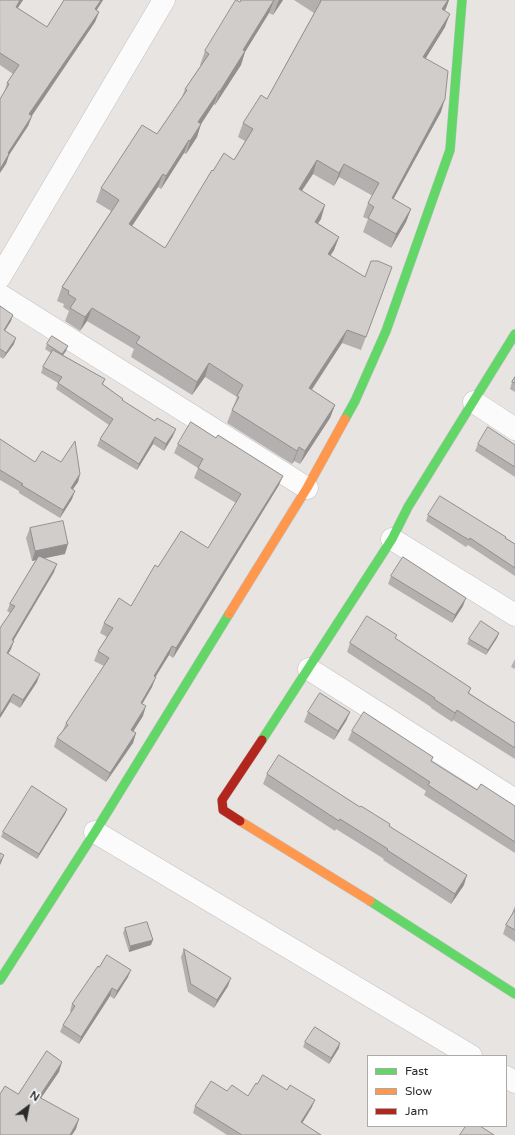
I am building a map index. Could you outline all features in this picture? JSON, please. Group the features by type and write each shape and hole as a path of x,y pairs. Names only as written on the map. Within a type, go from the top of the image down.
{"main road":[{"path":"0,980 95,832 306,488 355,401 386,331 450,150 462,0"},
{"path":"515,334 408,507 392,539 309,669 222,800 223,810 515,994"}],"street":[{"path":"0,277 164,0"},
{"path":"0,295 306,488"},
{"path":"474,402 515,429"},
{"path":"392,539 515,615"},
{"path":"309,669 515,800"},
{"path":"95,832 469,1055"}],"building":[{"path":"0,0 20,0 16,7 47,27 64,0 101,0 95,9 99,12 29,114 32,116 8,153 9,154 0,169 0,99 9,84 7,83 19,65 0,53"},
{"path":"236,0 240,2 241,0 274,0 243,50 245,51 220,91 198,122 201,124 190,141 189,140 166,176 163,174 129,224 165,248 212,170 213,171 224,153 234,160 253,129 243,123 261,95 267,99 321,1 320,0 448,0 442,9 450,14 423,57 448,71 445,99 392,198 411,209 396,234 368,218 374,207 368,203 379,183 344,164 339,173 317,160 299,189 325,205 315,222 339,237 328,254 365,277 371,261 378,261 392,267 366,337 347,330 309,388 335,405 305,451 299,447 297,451 232,410 243,385 209,363 197,382 136,343 140,337 92,308 85,317 70,308 76,299 68,294 69,291 62,287 119,200 101,188 142,125 157,134 209,54 205,51"},
{"path":"0,306 13,315 4,330 16,338 6,353 0,349"},
{"path":"52,336 68,346 62,354 47,344"},
{"path":"53,350 105,379 102,384 123,399 122,400 155,421 157,418 176,429 166,444 155,437 139,464 100,439 113,419 58,383 62,377 43,367"},
{"path":"191,422 216,438 218,435 283,476 176,648 172,646 154,676 156,677 141,703 146,706 131,730 136,733 110,773 57,738 68,725 66,723 109,658 98,651 113,628 104,623 119,598 131,606 155,565 158,567 181,531 208,548 241,494 198,468 203,459 178,444"},
{"path":"488,427 515,445 515,467 478,444"},
{"path":"0,439 35,462 42,451 61,462 75,441 80,474 71,488 75,491 63,510 21,485 23,484 0,470"},
{"path":"440,496 515,544 515,568 470,538 469,540 428,515"},
{"path":"63,521 68,544 35,551 30,528"},
{"path":"39,556 57,564 12,640 14,641 7,653 40,674 23,700 13,694 0,715 0,628 15,606 10,604"},
{"path":"403,557 466,598 455,615 391,576"},
{"path":"367,616 397,635 395,638 471,688 468,693 515,723 515,748 457,710 455,713 434,699 435,698 350,643"},
{"path":"481,621 499,633 488,650 469,639"},
{"path":"320,693 350,712 338,731 308,712"},
{"path":"364,712 433,757 431,761 477,790 481,784 515,806 515,842 428,785 430,782 352,731"},
{"path":"279,755 360,807 361,806 390,824 389,826 467,875 455,894 387,850 388,849 340,819 339,821 267,774"},
{"path":"32,786 67,809 39,854 3,832"},
{"path":"0,853 4,855 0,862"},
{"path":"515,910 515,930 506,925"},
{"path":"147,922 153,940 130,946 125,928"},
{"path":"184,949 231,978 217,1000 191,984"},
{"path":"107,955 131,970 117,991 112,988 81,1037 63,1025 75,1006 72,1004"},
{"path":"315,1027 340,1043 331,1058 305,1042"},
{"path":"47,1051 62,1062 39,1097 79,1119 70,1135 0,1135 0,1094 5,1086 18,1094"},
{"path":"263,1075 287,1090 290,1085 315,1100 301,1122 321,1135 242,1135 195,1106 211,1081 227,1091 232,1085 248,1096"},
{"path":"465,1127 482,1127 494,1135 460,1135"}],"traffic: fast":[{"path":"345,419 355,401 386,331 450,150 462,0"},
{"path":"262,740 392,539 408,507 515,334"},
{"path":"0,980 95,832 229,614"},
{"path":"370,901 515,994"}],"traffic: slow":[{"path":"229,614 307,488 345,419"},
{"path":"240,821 370,901"}],"traffic: jam":[{"path":"240,821 223,810 222,800 262,740"}]}
